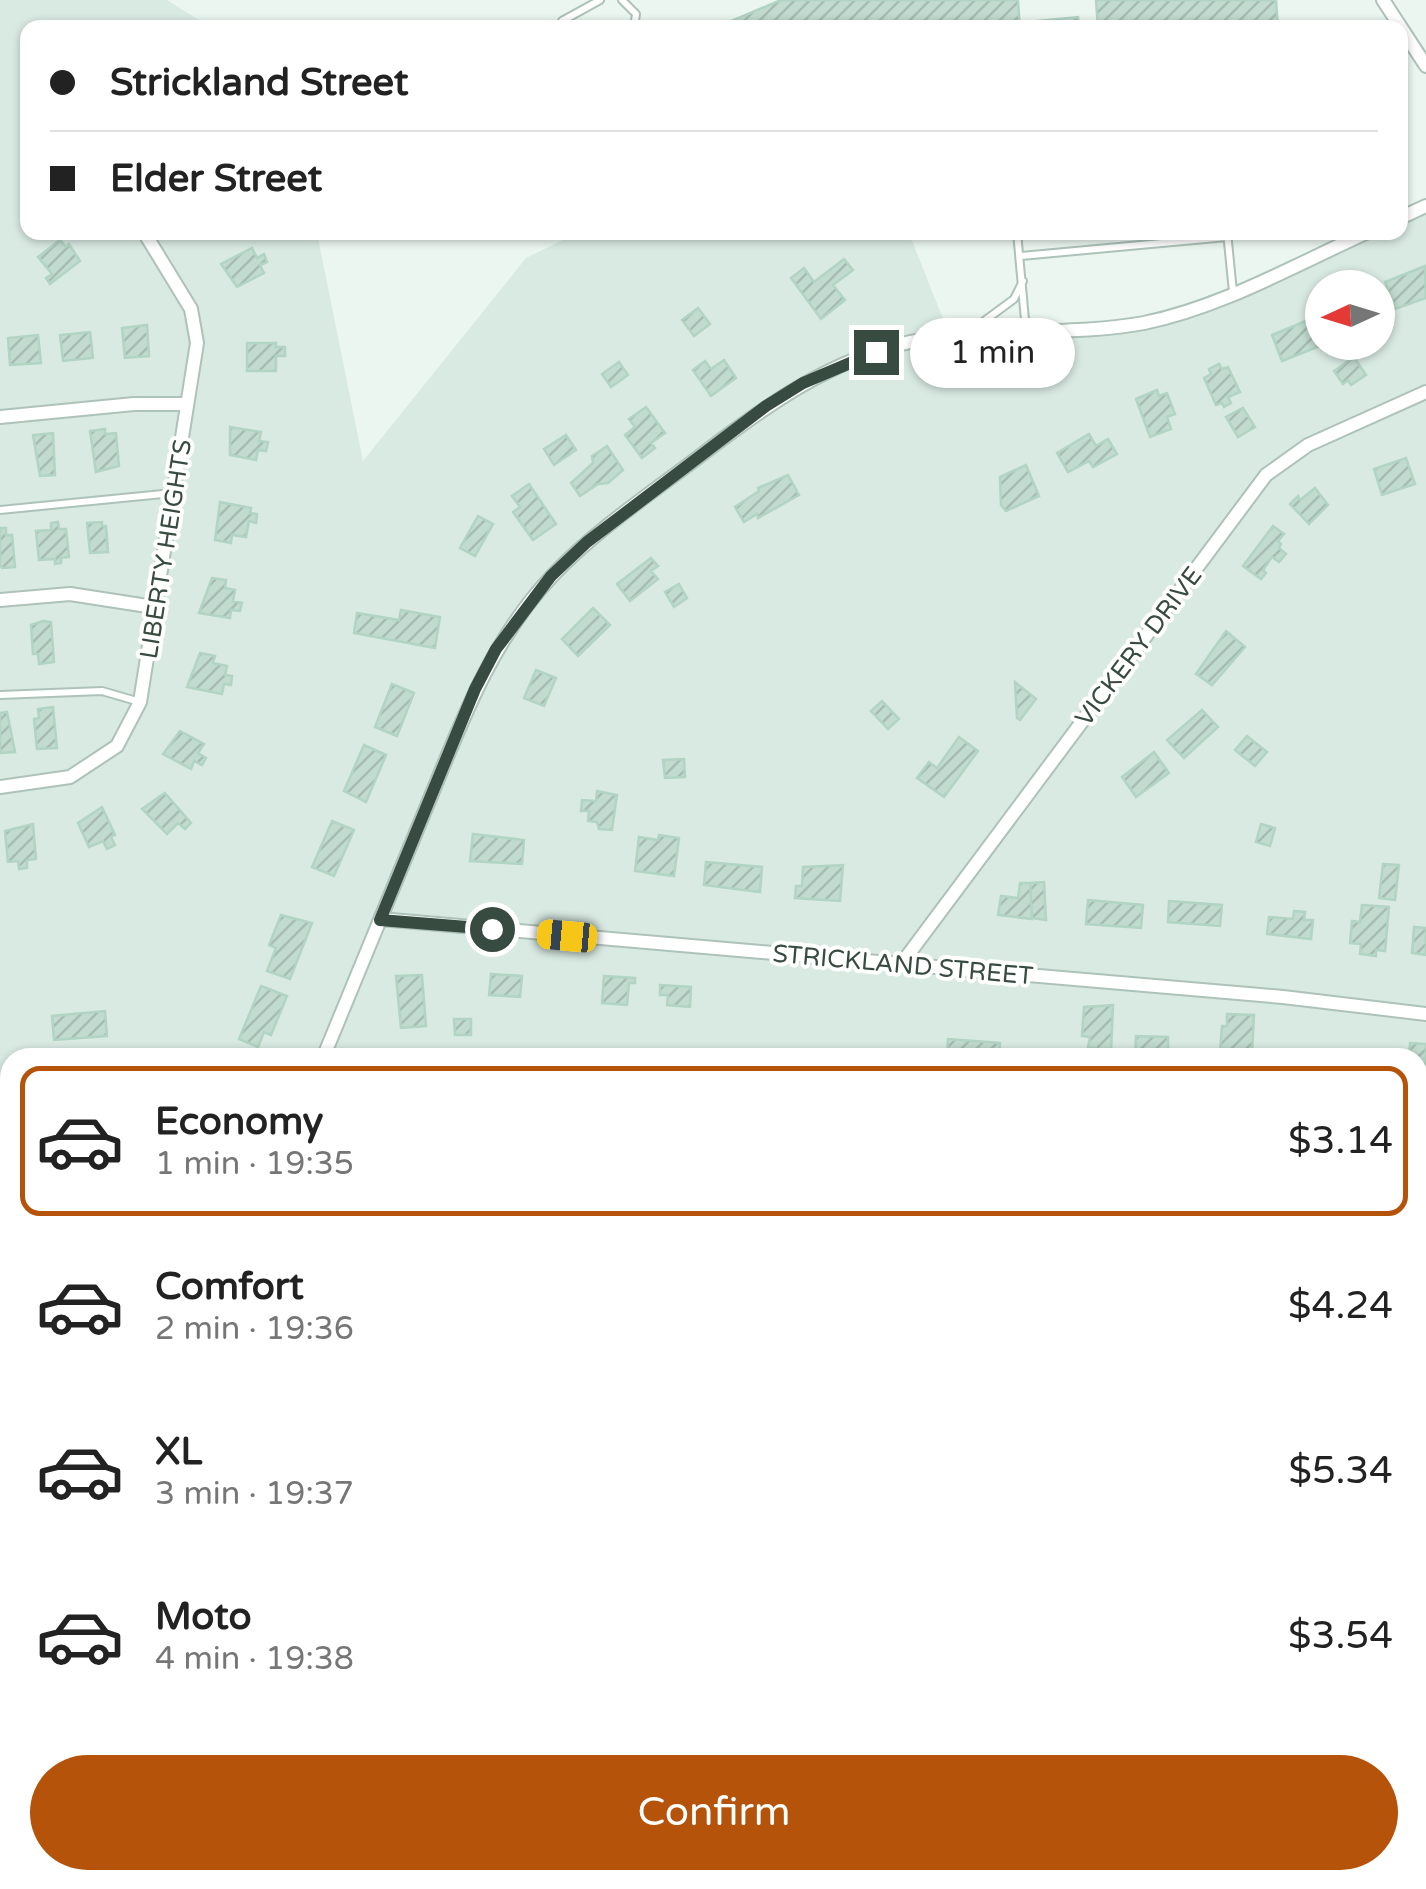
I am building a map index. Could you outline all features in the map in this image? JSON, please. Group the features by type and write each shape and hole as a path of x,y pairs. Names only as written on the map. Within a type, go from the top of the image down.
{"street":[{"path":"1408,38 1426,66"},
{"name":"LIBERTY HEIGHTS","path":"0,787 70,777 117,746 140,702 197,343 190,310 149,240"},
{"path":"327,1048 475,689 503,639 551,576 587,542 766,406 803,383 876,352 910,342 967,334 1104,329 1146,322 1233,294 1351,240"},
{"name":"VICKERY DRIVE","path":"905,964 1266,475 1308,445 1426,392"},
{"path":"0,417 134,404 187,404"},
{"path":"0,600 70,594 154,607"},
{"name":"STRICKLAND STREET","path":"380,920 1284,997 1426,1014"}],"lane":[{"path":"564,20 600,0"},
{"path":"622,0 636,14 635,20"},
{"path":"1018,240 1026,332"},
{"path":"1020,256 1178,240"},
{"path":"1228,240 1233,294"},
{"path":"967,334 1014,298 1023,280"},
{"path":"0,510 172,493"},
{"path":"0,695 102,691 140,702"}],"shaded area":[{"path":"0,0 167,0 199,20 20,20 20,240 318,240 363,461 526,258 563,240 912,240 949,334 1191,317 1354,240 1408,240 1408,214 1426,206 1426,1048 0,1048"}],"building":[{"path":"781,0 1018,0 1019,20 734,20"},
{"path":"1096,0 1276,0 1277,20 1097,20"},
{"path":"60,240 66,247 69,244 80,261 50,284 46,278 52,274 38,257"},
{"path":"252,248 257,258 264,254 267,262 260,265 264,273 237,287 221,264"},
{"path":"844,259 853,270 833,285 845,300 821,319 791,278 804,268 814,282"},
{"path":"1425,266 1426,298 1395,309 1395,278"},
{"path":"698,308 710,324 694,336 682,320"},
{"path":"1305,321 1305,352 1282,361 1272,335"},
{"path":"147,325 149,356 125,358 122,328"},
{"path":"90,332 93,358 63,361 60,335"},
{"path":"38,335 41,363 10,365 8,338"},
{"path":"247,343 276,343 276,347 285,347 285,356 276,356 276,371 247,371"},
{"path":"724,360 736,378 711,396 693,370 705,361 711,369"},
{"path":"1356,360 1366,375 1351,385 1348,380 1343,384 1334,371"},
{"path":"619,362 628,375 611,387 602,374"},
{"path":"1219,364 1222,369 1228,367 1240,392 1228,397 1231,403 1224,407 1222,403 1216,405 1204,378 1211,374 1209,369"},
{"path":"1157,390 1159,396 1167,393 1175,414 1167,417 1171,429 1150,437 1136,399"},
{"path":"646,407 665,433 651,443 655,448 642,458 625,435 635,427 629,419"},
{"path":"1243,408 1255,427 1238,437 1226,417"},
{"path":"230,427 261,432 259,441 268,442 266,451 258,450 256,460 230,455"},
{"path":"105,429 105,434 116,433 119,466 96,472 90,431"},
{"path":"53,433 55,475 40,476 33,435"},
{"path":"1089,434 1096,446 1108,439 1117,454 1093,467 1089,461 1068,472 1057,453"},
{"path":"566,435 576,450 554,465 544,449"},
{"path":"607,446 623,470 608,483 598,484 580,496 571,483 593,463 592,456"},
{"path":"1406,458 1415,484 1382,495 1374,469"},
{"path":"1026,465 1039,496 1006,511 1001,505 1000,477"},
{"path":"788,475 799,495 744,522 735,507 758,488"},
{"path":"529,484 556,524 533,540 513,512 520,507 512,496"},
{"path":"1315,488 1328,505 1309,524 1290,504"},
{"path":"220,502 251,508 250,513 257,514 256,523 249,521 246,537 232,535 231,543 215,540"},
{"path":"478,516 493,524 475,556 460,548"},
{"path":"58,522 59,529 66,529 69,557 55,564 55,559 39,560 36,531 51,530 51,523"},
{"path":"102,522 106,526 108,552 90,553 87,523"},
{"path":"1273,526 1284,534 1278,541 1286,554 1279,562 1272,557 1261,579 1243,566"},
{"path":"0,528 6,528 6,535 12,535 15,567 0,565"},
{"path":"651,558 658,566 651,571 658,579 630,601 617,584"},
{"path":"212,578 226,580 225,588 235,590 233,601 242,603 240,611 231,610 230,618 199,613"},
{"path":"679,584 687,598 674,607 665,592"},
{"path":"593,608 610,625 578,656 562,639"},
{"path":"401,610 440,617 435,648 354,633 357,613 399,620"},
{"path":"51,622 54,662 39,664 38,654 33,654 31,625"},
{"path":"1226,631 1245,647 1212,685 1196,674"},
{"path":"200,653 215,656 213,663 227,666 225,675 232,676 231,685 224,684 222,694 187,687"},
{"path":"536,670 556,678 544,706 524,698"},
{"path":"1015,682 1036,699 1020,720 1017,718"},
{"path":"392,684 414,693 397,736 375,727"},
{"path":"882,701 899,719 888,729 871,711"},
{"path":"53,707 57,748 37,749 34,719 39,718 38,709"},
{"path":"1202,710 1218,727 1184,758 1167,740"},
{"path":"7,712 15,752 0,753 0,713"},
{"path":"180,731 204,744 198,753 206,758 202,765 194,761 191,769 163,754"},
{"path":"1247,736 1267,752 1255,766 1235,750"},
{"path":"959,737 978,751 944,797 917,778 929,762 937,768"},
{"path":"364,745 386,755 366,802 344,791"},
{"path":"1154,752 1169,773 1136,797 1122,777"},
{"path":"684,759 685,777 665,778 663,760"},
{"path":"597,791 617,795 612,830 599,829 597,822 588,821 589,811 581,811 582,800 596,801"},
{"path":"165,793 191,823 185,829 178,823 167,834 142,809"},
{"path":"102,807 115,835 111,837 115,845 107,849 103,841 89,847 78,823"},
{"path":"332,821 354,830 334,876 312,867"},
{"path":"33,824 36,859 27,860 27,868 19,869 18,861 8,862 5,831"},
{"path":"1261,824 1275,828 1270,846 1256,842"},
{"path":"473,834 524,840 522,864 470,861"},
{"path":"659,835 679,838 674,876 635,871 639,837 658,840"},
{"path":"706,862 762,867 760,892 704,885"},
{"path":"1383,864 1399,865 1395,900 1379,898"},
{"path":"843,865 840,901 795,898 796,886 802,886 803,867"},
{"path":"1044,882 1046,920 1032,918 1030,883"},
{"path":"1020,883 1030,883 1032,919 998,915 1001,896 1018,898"},
{"path":"1088,900 1143,905 1141,928 1086,924"},
{"path":"1169,901 1222,905 1220,926 1168,922"},
{"path":"1362,905 1389,907 1385,951 1376,950 1376,956 1360,954 1361,944 1350,943 1352,921 1360,922"},
{"path":"1294,911 1305,912 1304,920 1313,920 1311,939 1267,934 1269,917 1293,919"},
{"path":"281,915 312,923 290,979 267,971 276,948 269,945"},
{"path":"1414,927 1426,928 1426,955 1412,953"},
{"path":"491,974 522,976 520,997 489,995"},
{"path":"422,975 426,1026 401,1028 396,976"},
{"path":"604,976 635,978 635,983 629,983 627,1005 602,1003"},
{"path":"660,985 691,987 690,1007 667,1005 668,995 660,995"},
{"path":"261,986 287,996 271,1035 264,1032 258,1047 239,1039"},
{"path":"1113,1005 1111,1048 1088,1047 1090,1037 1082,1036 1084,1007"},
{"path":"105,1011 107,1036 54,1040 52,1016"},
{"path":"1227,1014 1254,1015 1252,1048 1220,1048 1222,1026 1227,1026"},
{"path":"454,1019 471,1019 471,1035 455,1035"},
{"path":"1136,1036 1168,1037 1168,1048 1135,1048"},
{"path":"948,1039 1000,1043 1000,1048 948,1048"},
{"path":"1410,1043 1426,1044 1426,1048 1410,1048"}],"route":[{"path":"492,929 380,920 475,689 496,649 551,576 587,542 766,406 835,367 876,352"}]}
